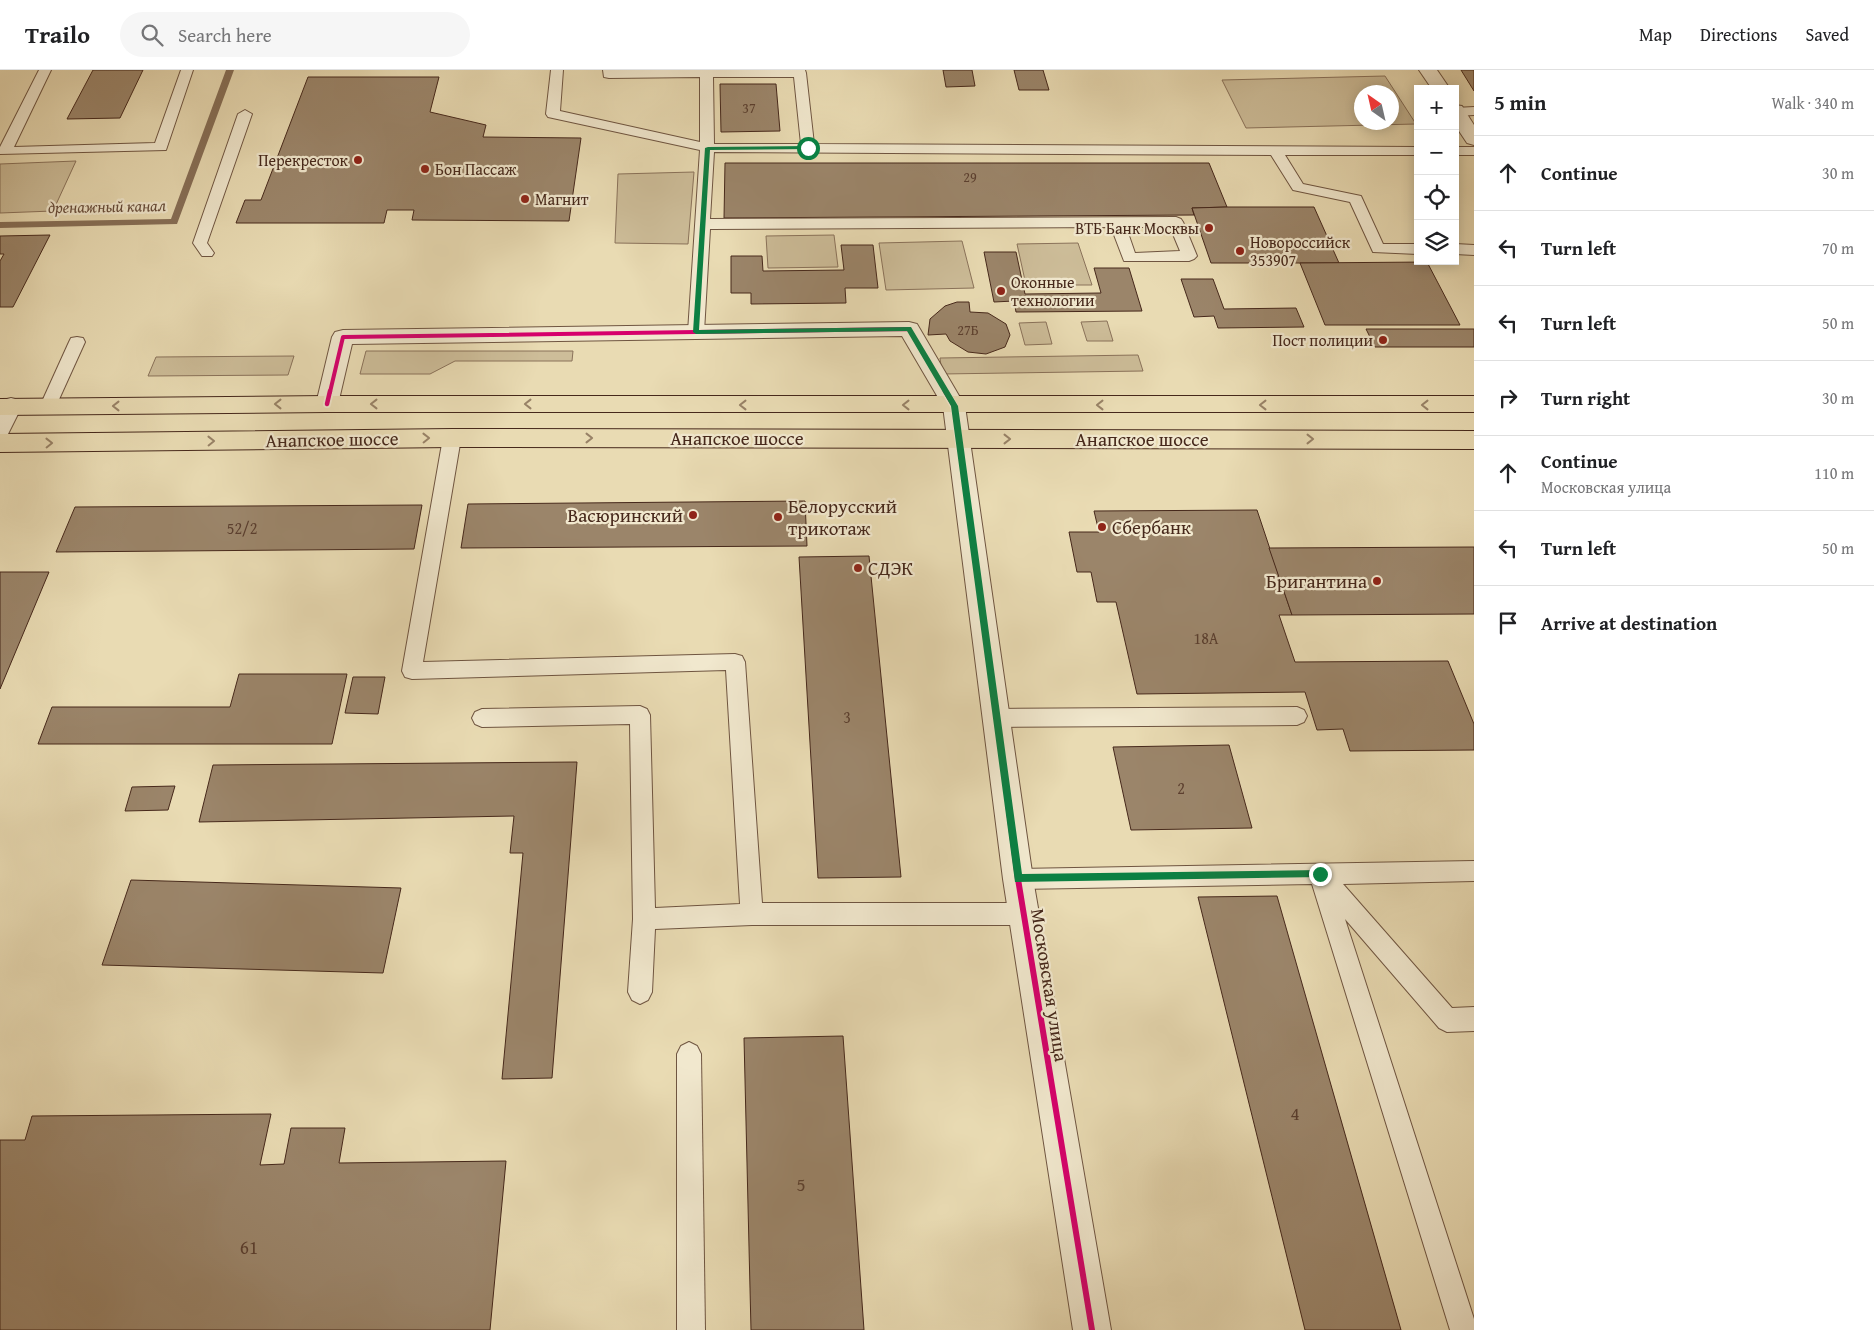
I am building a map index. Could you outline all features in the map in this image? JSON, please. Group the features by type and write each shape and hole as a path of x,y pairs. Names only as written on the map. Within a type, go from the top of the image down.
{"highway":[{"name":"Анапское шоссе","path":"6,406 327,404 954,406 1474,404"},
{"name":"Анапское шоссе","path":"0,444 452,438 1474,440"}],"street":[{"path":"1428,70 1438,85"},
{"path":"1462,111 1474,139"},
{"path":"327,404 343,337 909,329 954,406"},
{"path":"0,428 6,406"},
{"name":"Московская улица","path":"954,406 1018,879 1092,1330"}],"lane":[{"path":"45,70 5,151 161,147 187,70"},
{"path":"557,70 553,114 708,154"},
{"path":"609,70 609,74 800,73 808,148"},
{"path":"696,332 708,154 706,72"},
{"path":"207,253 200,243 245,114"},
{"path":"549,123 708,154 808,148 1414,151"},
{"path":"1275,150 1298,188 1356,199 1378,249 1414,249"},
{"path":"1459,151 1474,152"},
{"path":"704,224 1176,222 1189,256 1129,258 1117,223"},
{"path":"1459,250 1474,250"},
{"path":"48,406 77,342"},
{"path":"452,438 412,671 735,662 752,914"},
{"path":"482,718 640,715 644,919 640,992"},
{"path":"996,718 1298,716"},
{"path":"1018,879 1474,871"},
{"path":"1320,874 1447,1020 1474,1019"},
{"path":"1320,874 1464,1330"},
{"path":"644,919 752,914 1024,914"},
{"path":"689,1054 691,1330"}],"shaded area":[{"path":"1385,76 1391,85 1354,85 1354,125 1246,128 1222,80"},
{"path":"1399,98 1414,121 1414,124 1399,124"},
{"path":"76,161 53,211 0,213 0,164"},
{"path":"694,172 688,244 615,243 618,174"},
{"path":"834,235 838,267 768,268 766,236"},
{"path":"962,241 974,288 886,290 879,243"},
{"path":"1078,243 1092,285 1026,285 1017,244"},
{"path":"1107,321 1113,341 1087,341 1081,322"},
{"path":"1046,322 1052,344 1025,345 1019,323"},
{"path":"366,351 573,351 572,361 455,361 430,374 360,374"},
{"path":"1138,355 1143,371 942,374 940,358"},
{"path":"294,356 288,375 148,376 156,357"}],"building":[{"path":"93,70 143,70 120,118 67,119"},
{"path":"943,70 972,70 975,86 946,87"},
{"path":"1014,70 1043,70 1049,90 1019,90"},
{"path":"1461,70 1474,70 1474,91"},
{"name":"Бон Пассаж","path":"308,77 439,77 430,112 486,125 483,137 581,138 569,221 412,220 414,210 387,210 384,223 236,223 245,200 261,200"},
{"path":"720,84 776,84 780,131 721,132"},
{"path":"725,163 1209,163 1227,207 1192,208 1194,215 724,218"},
{"path":"1314,207 1339,263 1211,263 1192,208"},
{"path":"50,235 13,307 0,307 0,261 4,254 0,254 0,236"},
{"path":"841,245 873,245 878,288 845,288 846,303 751,304 751,293 731,293 731,256 762,256 763,271 844,270"},
{"path":"984,252 1016,252 1025,294 1101,293 1094,268 1129,268 1142,311 1016,312 1014,301 994,302"},
{"path":"1414,262 1414,265 1429,265 1460,325 1325,325 1300,263"},
{"path":"1181,279 1213,279 1224,309 1296,308 1304,327 1218,328 1214,316 1194,317"},
{"path":"957,302 969,302 970,312 988,313 1006,324 1010,335 1005,347 986,354 968,352 950,341 946,334 928,335 930,319 945,306"},
{"path":"1366,329 1474,329 1474,347 1375,347"},
{"path":"805,501 807,546 461,548 468,504"},
{"path":"422,505 414,549 56,552 75,507"},
{"path":"1257,510 1292,615 1279,615 1295,662 1448,661 1474,724 1474,750 1350,751 1343,729 1317,730 1305,692 1137,694 1116,602 1097,602 1091,572 1077,572 1069,532 1099,532 1094,511"},
{"name":"Бригантина","path":"1474,547 1474,614 1292,615 1269,548"},
{"path":"869,556 901,877 818,878 799,557"},
{"path":"0,572 49,572 0,689"},
{"path":"239,674 347,674 332,744 38,744 52,707 230,707"},
{"path":"353,677 385,677 378,714 345,713"},
{"path":"1229,745 1252,828 1131,830 1113,747"},
{"path":"577,762 552,1078 502,1079 523,853 510,853 514,816 199,822 213,765"},
{"path":"175,786 168,810 125,811 132,787"},
{"path":"131,880 401,888 383,973 102,965"},
{"path":"1277,896 1401,1330 1305,1330 1198,897"},
{"path":"843,1036 864,1330 751,1330 744,1038"},
{"path":"271,1114 260,1165 284,1164 291,1128 345,1128 339,1163 506,1161 490,1330 0,1330 0,1140 25,1140 32,1116"}],"waterway":[{"name":"дренажный канал","path":"0,225 174,222 230,70"}],"cycle path":[{"path":"327,404 343,337 909,329 954,406 1018,879 1092,1330"}],"place":[{"name":"Перекресток","path":"358,160"},
{"name":"Бон Пассаж","path":"425,169"},
{"name":"Магнит","path":"525,199"},
{"name":"ВТБ Банк Москвы","path":"1209,228"},
{"name":"Новороссийск 353907","path":"1240,251"},
{"name":"Оконные технологии","path":"1001,291"},
{"name":"Пост полиции","path":"1383,340"},
{"name":"Васюринский","path":"693,515"},
{"name":"Белорусский трикотаж","path":"778,517"},
{"name":"Сбербанк","path":"1102,527"},
{"name":"СДЭК","path":"858,568"},
{"name":"Бригантина","path":"1377,581"}],"route":[{"path":"808,148 708,148 696,332 909,329 954,406 1018,879 1320,874"}]}
